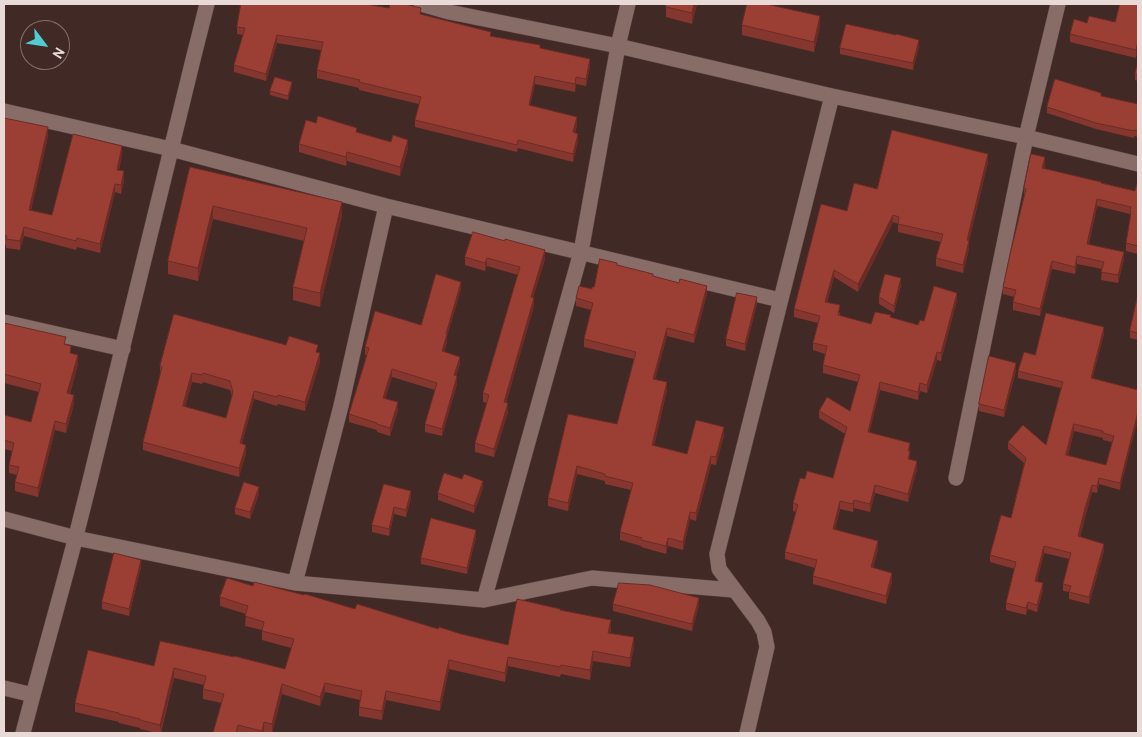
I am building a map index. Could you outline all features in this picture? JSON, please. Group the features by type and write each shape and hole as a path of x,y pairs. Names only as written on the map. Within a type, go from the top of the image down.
{"street":[{"path":"23,733 76,538 170,148 207,4"},
{"path":"421,4 450,12 618,46 832,96 1026,137 1138,164"},
{"path":"484,600 581,252 618,46 628,4"},
{"path":"956,478 1026,137 1058,4"},
{"path":"747,733 767,647 761,627 719,569 717,554 832,96"},
{"path":"4,111 170,148 386,206 780,300"},
{"path":"295,583 341,406 386,206"},
{"path":"4,322 123,349"},
{"path":"4,519 76,538 295,583 484,600 592,578 734,590"},
{"path":"4,688 33,695"}],"building":[{"path":"241,4 365,4 389,8 390,4 405,4 421,8 420,14 491,32 490,36 540,45 540,48 590,59 586,79 576,77 575,84 535,76 529,105 577,117 573,132 578,134 573,154 518,140 517,145 415,120 421,97 317,70 323,42 277,35 266,74 234,65 245,28 237,27"},
{"path":"666,4 694,4 692,13 666,7"},
{"path":"747,4 766,4 820,16 814,42 742,25"},
{"path":"1120,4 1138,4 1138,42 1136,50 1070,34 1074,19 1087,23 1089,16 1115,22"},
{"path":"846,24 919,40 913,63 840,48"},
{"path":"1138,62 1138,75 1135,74"},
{"path":"275,77 292,82 288,96 270,91"},
{"path":"1055,79 1101,93 1101,96 1138,104 1138,131 1096,123 1047,107"},
{"path":"318,116 357,128 356,132 391,142 393,135 408,140 400,167 347,152 346,157 299,144 306,120 316,123"},
{"path":"4,118 48,127 29,210 52,215 73,134 122,146 117,170 124,171 121,185 115,184 100,244 77,238 76,241 24,227 20,241 6,239 7,236 4,235"},
{"path":"892,130 988,154 967,240 969,241 963,265 936,258 943,234 898,224 899,217 893,215 858,284 834,270 825,302 840,305 838,315 871,324 875,312 891,315 890,317 918,325 920,320 924,321 934,286 957,293 941,353 937,352 927,385 920,383 918,392 880,382 868,432 910,443 908,459 917,461 908,494 875,485 870,504 854,500 853,504 840,501 833,529 878,541 871,567 892,573 886,596 813,576 817,560 785,552 798,505 793,503 800,478 805,479 807,471 833,478 847,427 819,411 827,397 850,411 860,375 823,365 827,346 813,343 820,316 794,309 821,204 847,211 854,183 877,189"},
{"path":"1031,154 1045,157 1042,168 1135,191 1138,184 1138,246 1126,243 1131,207 1097,199 1087,244 1124,252 1118,275 1101,272 1104,262 1077,256 1075,267 1052,261 1040,309 1013,302 1016,290 1003,287 1026,189 1024,188"},
{"path":"190,167 342,202 320,293 293,287 307,228 213,206 198,268 168,261"},
{"path":"473,232 545,250 531,297 534,298 504,402 508,403 494,449 475,443 489,395 483,393 520,267 487,258 485,263 465,257"},
{"path":"600,259 679,283 680,279 707,286 694,335 667,328 653,379 667,382 652,445 687,454 696,420 724,427 716,457 711,456 696,513 690,512 683,542 668,538 666,546 641,540 642,538 620,532 633,483 577,466 568,503 548,498 568,414 617,424 636,352 584,339 593,303 576,298 579,286 592,289 594,287"},
{"path":"436,274 461,282 442,351 460,357 454,375 457,376 442,429 425,424 437,383 392,369 383,398 398,402 390,428 349,414 369,348 365,347 375,311 421,325"},
{"path":"885,274 901,278 894,306 879,297"},
{"path":"737,293 757,297 745,344 726,339"},
{"path":"1138,294 1138,333 1130,331"},
{"path":"1046,313 1104,327 1091,378 1138,390 1138,412 1120,483 1099,478 1097,486 1092,485 1085,508 1078,536 1104,544 1089,597 1069,592 1071,586 1063,584 1071,553 1044,546 1035,581 1043,583 1037,605 1028,602 1026,608 1006,603 1016,562 990,555 1001,515 1011,518 1026,458 1008,442 1023,425 1046,445 1063,382 1018,371 1024,352 1035,355","holes":["1074,424 1103,431 1103,433 1114,436 1106,465 1066,455"]},
{"path":"174,314 286,345 289,336 318,345 316,352 320,353 305,402 254,391 240,443 246,445 239,468 143,442 162,367 160,366","holes":["192,373 202,375 203,373 230,381 233,392 226,418 183,406"]},
{"path":"4,323 66,337 64,344 71,346 70,353 78,355 67,393 74,395 66,424 55,421 38,488 15,482 19,467 9,465 14,443 4,440 4,415 31,422 41,384 4,374"},
{"path":"989,356 1016,363 1004,410 979,404"},
{"path":"444,473 462,479 464,474 483,481 474,506 438,493"},
{"path":"244,482 259,487 250,512 235,508"},
{"path":"384,484 411,491 406,510 394,507 389,529 372,525"},
{"path":"431,518 476,530 467,568 421,558"},
{"path":"114,553 141,560 129,609 102,602"},
{"path":"227,578 253,586 254,582 305,594 355,609 357,604 438,629 439,627 508,645 517,599 611,620 608,633 634,637 630,658 593,651 590,670 561,665 560,667 508,657 505,673 449,660 440,702 386,691 382,711 359,707 362,691 325,683 320,697 282,684 272,724 264,722 262,731 238,725 236,733 213,733 224,694 203,689 206,676 174,668 160,725 75,703 88,650 154,666 160,641 234,656 285,669 294,639 262,631 264,622 245,616 248,606 220,597"},
{"path":"619,583 650,585 699,598 692,624 613,604"}]}
